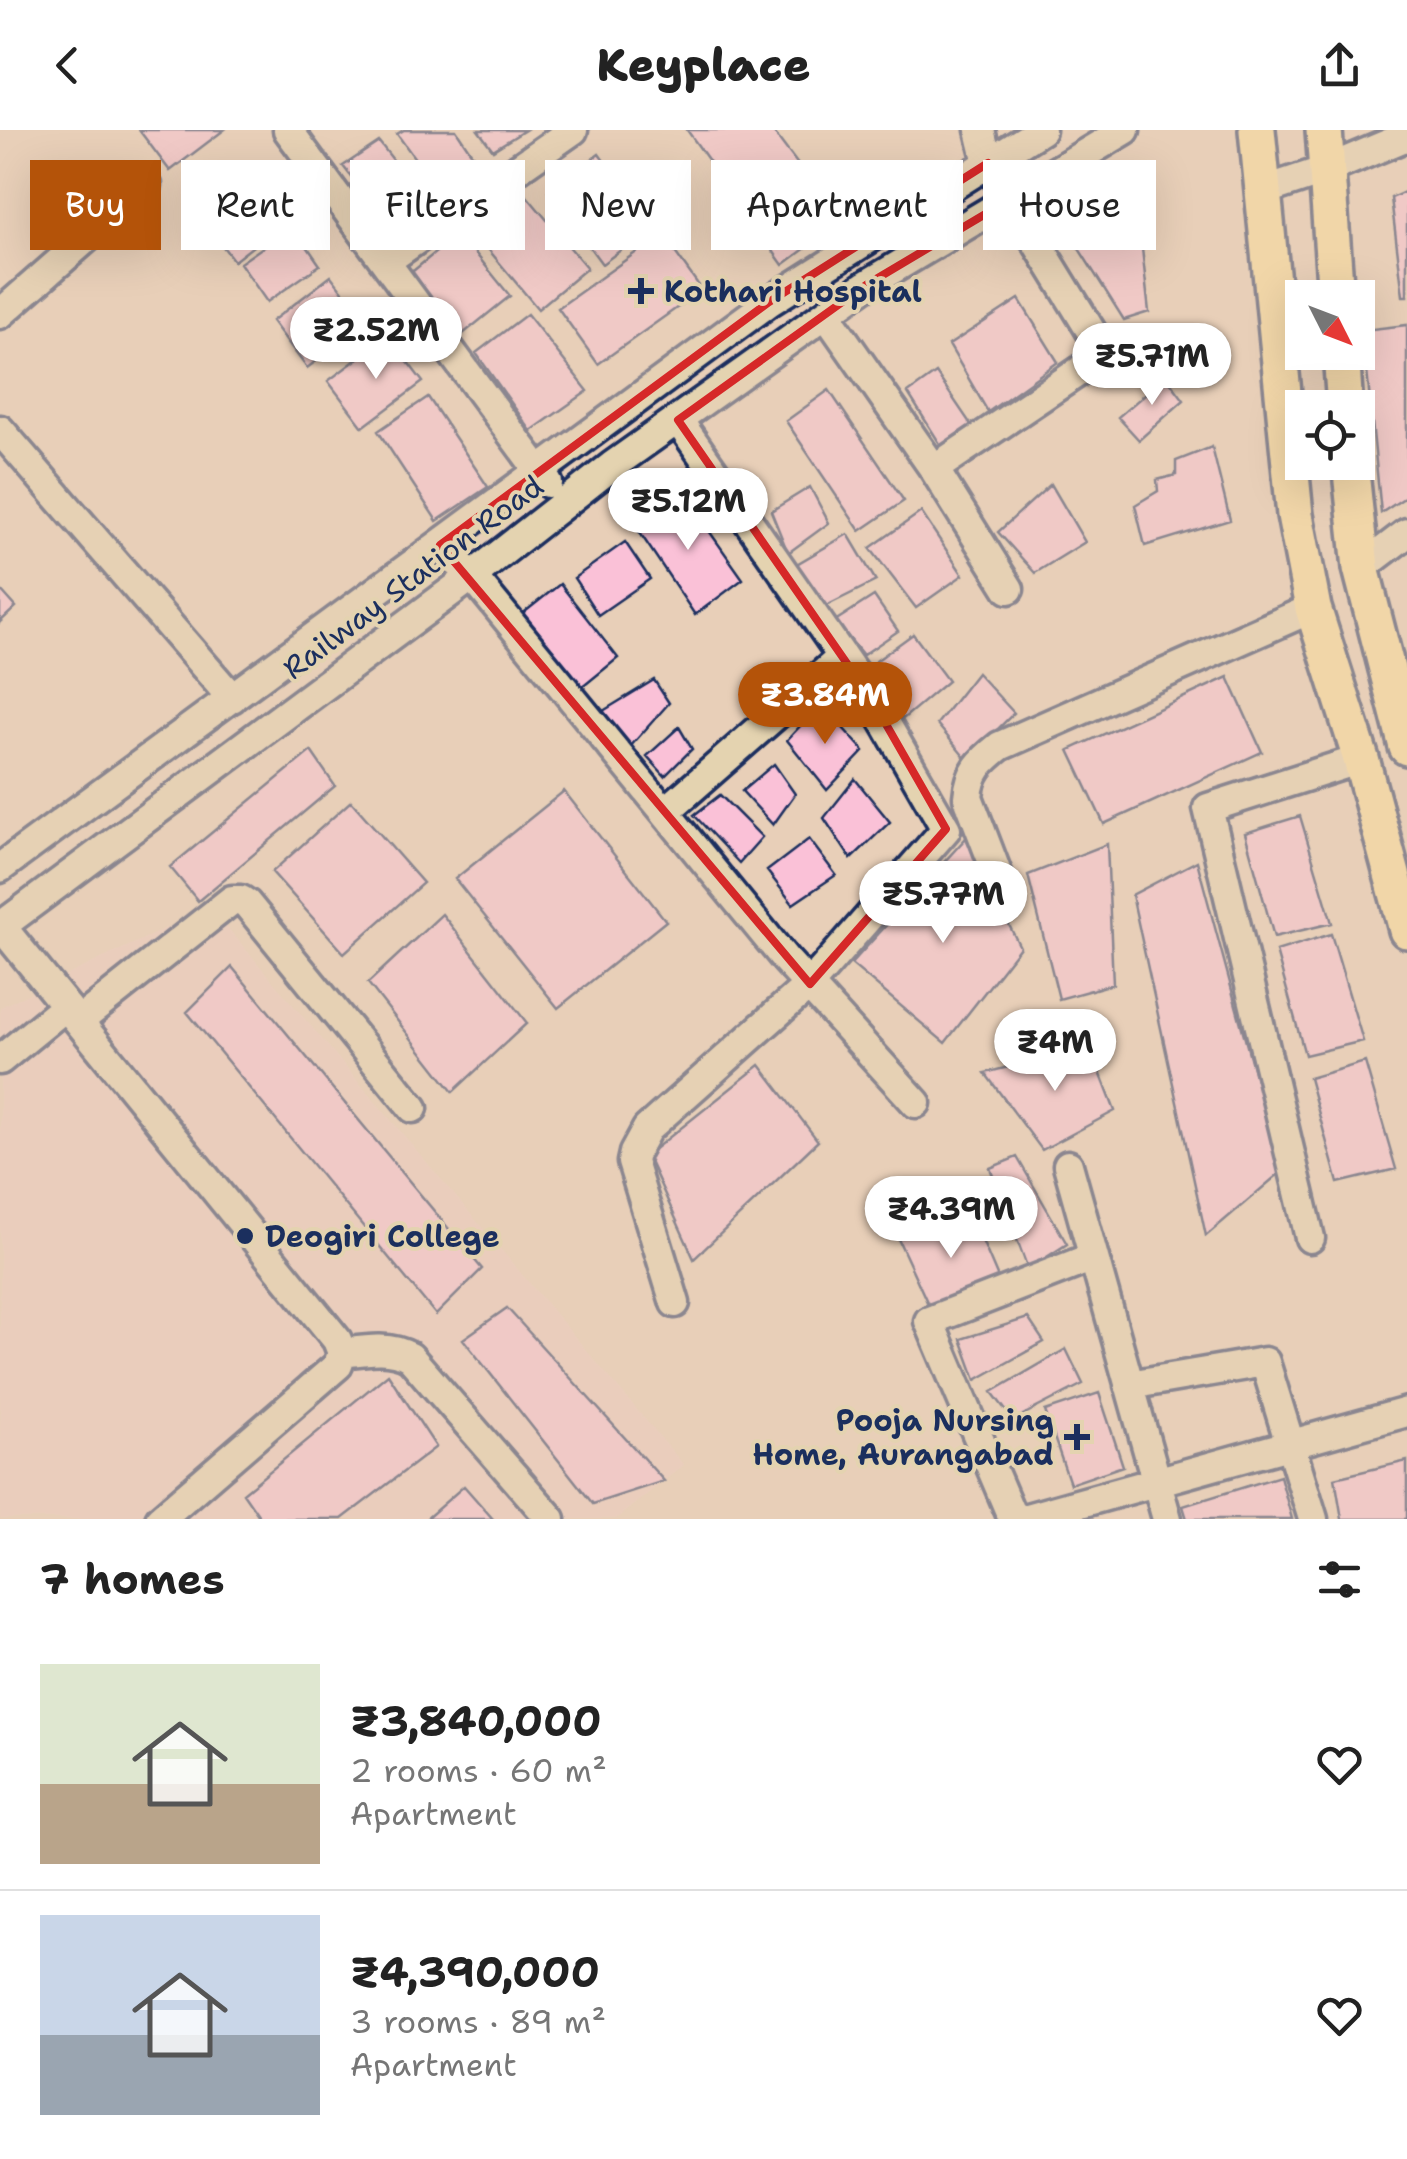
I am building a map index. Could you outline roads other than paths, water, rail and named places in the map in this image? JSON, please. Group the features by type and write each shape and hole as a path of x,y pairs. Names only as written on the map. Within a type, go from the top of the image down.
{"main road":[{"path":"1257,130 1295,515 1313,608 1361,760 1407,930"},
{"path":"1324,130 1335,280"},
{"path":"1352,480 1361,568 1407,747"}],"street":[{"path":"288,130 563,503"},
{"path":"386,261 573,130"},
{"path":"980,130 987,160"},
{"name":"Railway Station Road","path":"993,160 1041,130"},
{"name":"Railway Station Road","path":"1076,160 1126,130"},
{"path":"1263,192 1407,136"},
{"name":"Railway Station Road","path":"0,868 770,302 983,166"},
{"name":"Railway Station Road","path":"1,926 472,576 563,503 866,285 983,216"},
{"path":"0,314 73,250"},
{"path":"934,469 1105,354 1041,250"},
{"path":"826,314 934,469 1009,589"},
{"path":"675,1303 632,1162 647,1129 810,984 946,829 871,698 678,420"},
{"path":"0,430 232,698"},
{"path":"1361,568 1407,534"},
{"path":"440,545 472,576 786,960 916,1103"},
{"path":"1006,894 968,797 969,782 980,762 1000,746 1313,608"},
{"path":"664,812 842,656"},
{"path":"1310,1238 1208,808 1361,760"},
{"path":"0,1060 73,1014 232,900 241,900 413,1108"},
{"path":"1,926 337,1340 342,1353 338,1365 160,1519"},
{"path":"1068,1165 1168,1519"},
{"path":"1013,1519 930,1321 1093,1257"},
{"path":"342,1353 384,1349 398,1350 410,1357 551,1519"},
{"path":"1129,1385 1264,1362 1313,1519"},
{"path":"1022,1519 1407,1412"}],"place":[{"name":"Kothari Hospital","path":"641,291"},
{"name":"Deogiri College","path":"245,1236"},
{"name":"Pooja Nursing Home, Aurangabad","path":"1077,1437"}]}
